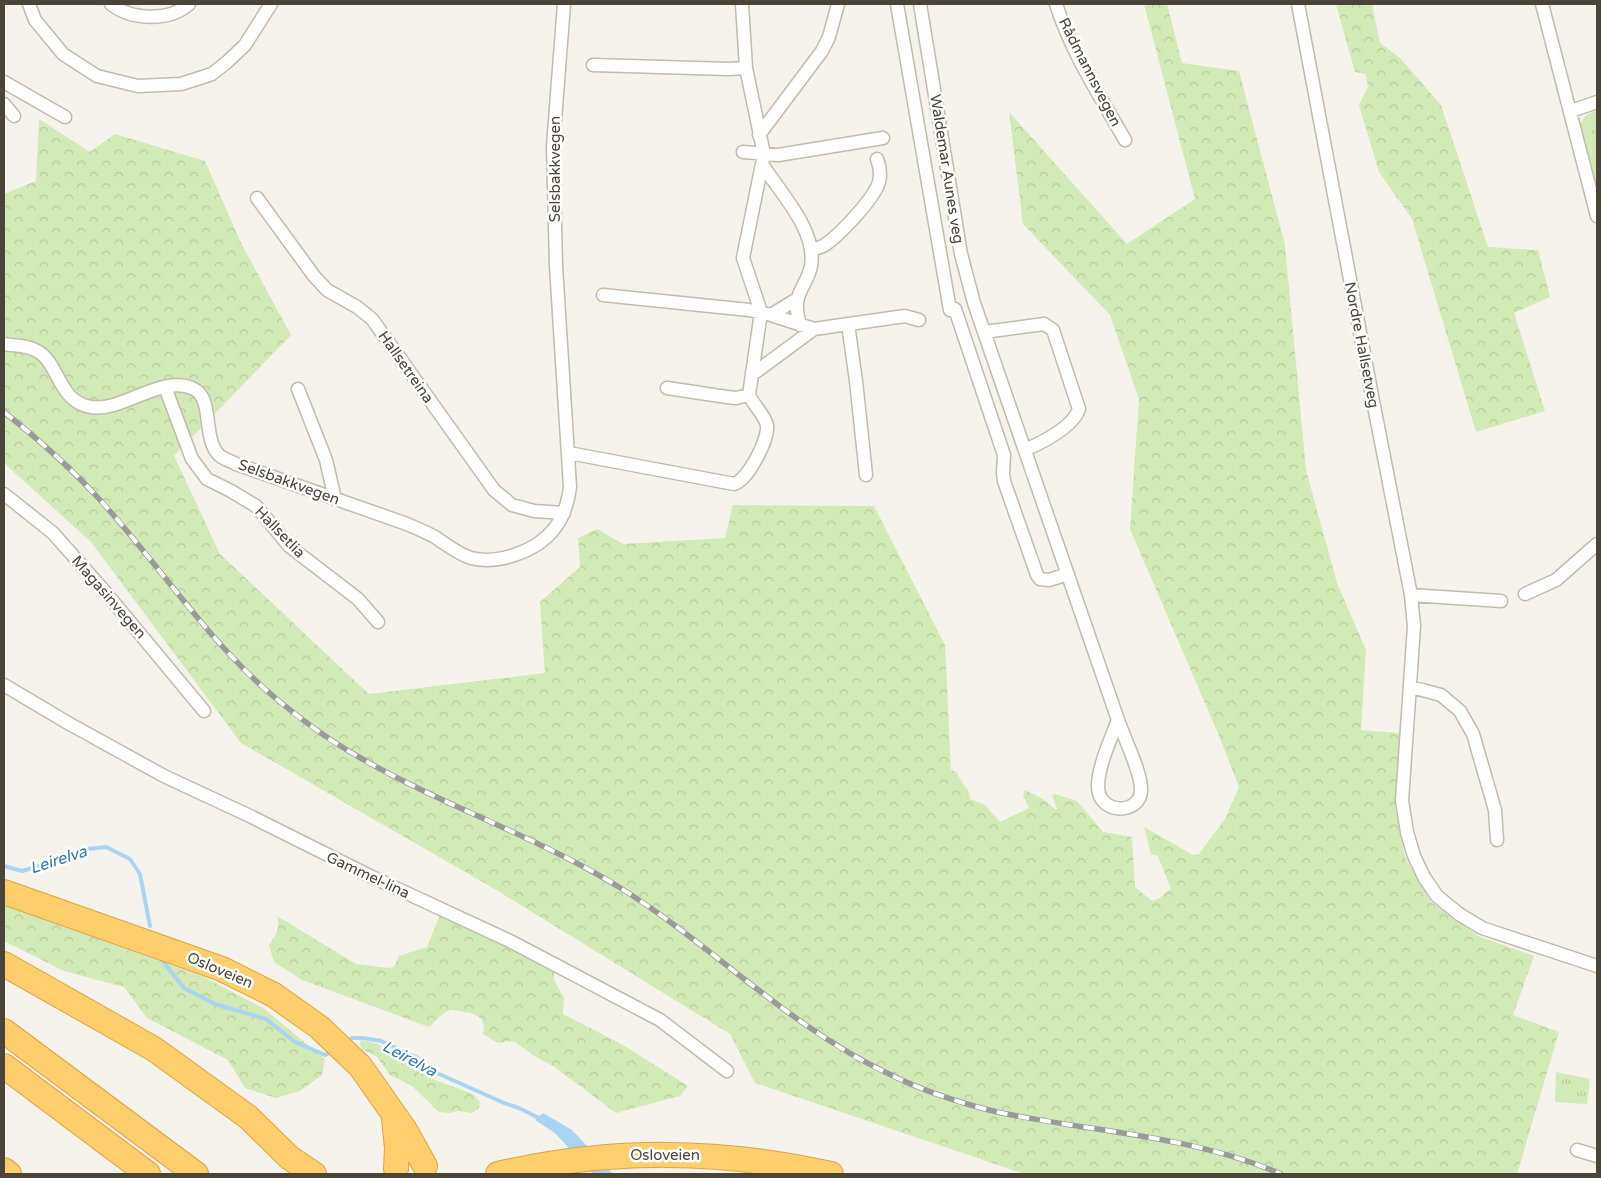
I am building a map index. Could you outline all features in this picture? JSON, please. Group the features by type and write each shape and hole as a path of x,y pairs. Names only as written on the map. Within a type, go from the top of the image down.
{"highway":[{"name":"Osloveien","path":"4,892 222,969 274,995 319,1027 355,1061 380,1092 430,1170"},
{"path":"4,964 154,1049 248,1117 290,1158 314,1174"},
{"path":"4,1032 196,1174"},
{"path":"4,1066 140,1168"},
{"name":"Osloveien","path":"393,1115 397,1148 393,1172"},
{"name":"Osloveien","path":"498,1174 558,1162 612,1156 699,1155 771,1162 831,1174"},
{"path":"393,1172 409,1164 430,1170"},
{"path":"4,1170 9,1174"}],"street":[{"path":"29,4 35,20 63,54 97,76 138,86 181,84 212,74 245,44 271,4"},
{"path":"111,4 118,10 141,17 164,16 189,4"},
{"name":"Selsbakkvegen","path":"4,344 36,350 45,356 63,388 76,401 91,407 108,406 165,386 183,385 196,390 205,401 209,438 219,455 236,464 407,524 433,536 457,552 471,558 502,559 533,546 553,530 564,513 570,487 556,266 553,146 564,4"},
{"path":"742,4 746,68 763,159 800,222 812,249 810,269 797,299 800,325"},
{"path":"759,135 822,51 829,37 838,4"},
{"name":"Waldemar Aunes veg","path":"897,4 953,309 1004,455 1002,473 1004,481 1037,575 1040,579 1049,580 1068,574"},
{"name":"Waldemar Aunes veg","path":"920,4 961,254 974,303 1118,720 1141,780 1142,791 1139,799 1132,806 1113,808 1103,802 1099,796 1098,785 1105,752 1118,720"},
{"name":"Rådmannsvegen","path":"1056,4 1075,50 1125,140"},
{"name":"Nordre Hallsetveg","path":"1298,4 1411,595 1414,626 1402,801 1407,832 1414,856 1424,877 1437,896 1458,914 1482,928 1597,966"},
{"path":"1542,4 1597,216"},
{"path":"593,65 746,68"},
{"path":"4,82 66,117"},
{"path":"1571,111 1597,102"},
{"path":"4,104 14,116"},
{"path":"744,152 763,159 883,138"},
{"path":"569,453 723,484 738,483 751,468 766,437 767,428 764,417 749,395 752,372 766,314 743,258 763,159"},
{"path":"812,249 822,246 850,221 870,198 880,176 877,159"},
{"name":"Hallsetreina","path":"257,198 314,276 327,290 357,306 372,319 494,490 512,505 534,510 564,513"},
{"path":"603,296 766,314 814,329 905,316 919,320"},
{"path":"766,314 797,299"},
{"path":"848,324 866,475"},
{"path":"984,332 1044,324 1052,330 1079,408 1076,418 1044,442 1025,450"},
{"path":"752,372 757,371 814,329"},
{"name":"Hallsetlia","path":"165,386 192,459 207,479 256,506 293,550 358,599 378,622"},
{"path":"667,388 736,398 749,395"},
{"path":"298,389 326,460 335,499"},
{"name":"Magasinvegen","path":"4,494 53,533 106,593 204,711"},
{"path":"1525,594 1556,580 1597,544"},
{"path":"1411,595 1501,601"},
{"name":"Gammel-lina","path":"4,685 164,776 252,817 370,876 510,941 660,1020 727,1071"},
{"path":"1411,687 1441,695 1460,711 1469,726 1495,810 1497,840"},
{"path":"1577,1150 1597,1156"}],"green space":[{"path":"1144,4 1167,4 1182,63 1239,71 1285,245 1306,470 1337,583 1366,650 1361,730 1400,733 1395,807 1406,860 1431,902 1478,936 1534,956 1513,1015 1559,1032 1517,1174 1025,1174 755,1083 730,1034 493,888 241,743 91,542 4,463 4,194 36,181 39,119 90,152 115,134 205,161 241,243 291,335 174,456 220,554 369,694 545,673 540,602 580,567 578,538 597,529 623,544 725,538 733,505 874,506 945,645 951,770 956,772 968,789 970,799 985,805 1000,822 1029,808 1023,795 1025,790 1043,799 1056,810 1057,808 1052,796 1055,794 1077,801 1103,832 1132,837 1135,887 1152,901 1158,899 1171,889 1158,856 1151,854 1144,827 1193,855 1199,854 1225,819 1239,787 1217,731 1130,529 1139,399 1110,315 1023,224 1009,112 1127,244 1195,199"},
{"path":"1336,4 1372,4 1380,43 1400,58 1441,105 1488,247 1538,250 1550,297 1514,313 1545,411 1476,432 1412,219 1379,172 1359,105 1368,87 1366,74 1355,72"},
{"path":"1597,110 1597,119 1594,120 1593,149 1597,152 1597,192 1580,126 1585,116"},
{"path":"1597,119 1597,152 1589,144 1586,135 1589,126"},
{"path":"4,905 204,977 263,1008 325,1059 322,1075 300,1091 276,1098 245,1088 228,1060 147,1018 124,987 64,971 4,941"},
{"path":"440,915 549,965 554,970 554,980 564,998 563,1014 623,1045 688,1086 680,1096 616,1113 553,1066 534,1056 515,1042 498,1043 483,1034 483,1022 478,1016 451,1010 442,1014 429,1027 302,980 274,962 269,945 277,931 277,916 356,964 394,967 399,956 427,947"},
{"path":"361,1040 378,1044 435,1080 473,1094 480,1102 479,1108 472,1113 458,1111 450,1113 439,1112 412,1086 390,1075 377,1057 362,1049"},
{"path":"1556,1072 1590,1079 1587,1104 1555,1102"}],"water":[{"path":"543,1113 572,1130 613,1174 593,1174 555,1133 535,1120"}],"waterway":[{"name":"Leirelva","path":"4,866 22,871 50,863 79,850 106,847 130,859 140,874 150,926"},
{"name":"Leirelva","path":"161,959 184,988 215,1004 266,1019 295,1042 325,1055 334,1051"},
{"name":"Leirelva","path":"346,1043 352,1038 381,1041 418,1058 428,1069 541,1119"}],"railway":[{"path":"4,412 54,454 89,488 121,523 221,645 266,690 299,717 346,750 391,775 555,852 619,887 686,934 784,1009 853,1055 915,1086 969,1105 1033,1119 1177,1143 1247,1161 1281,1174"}]}
